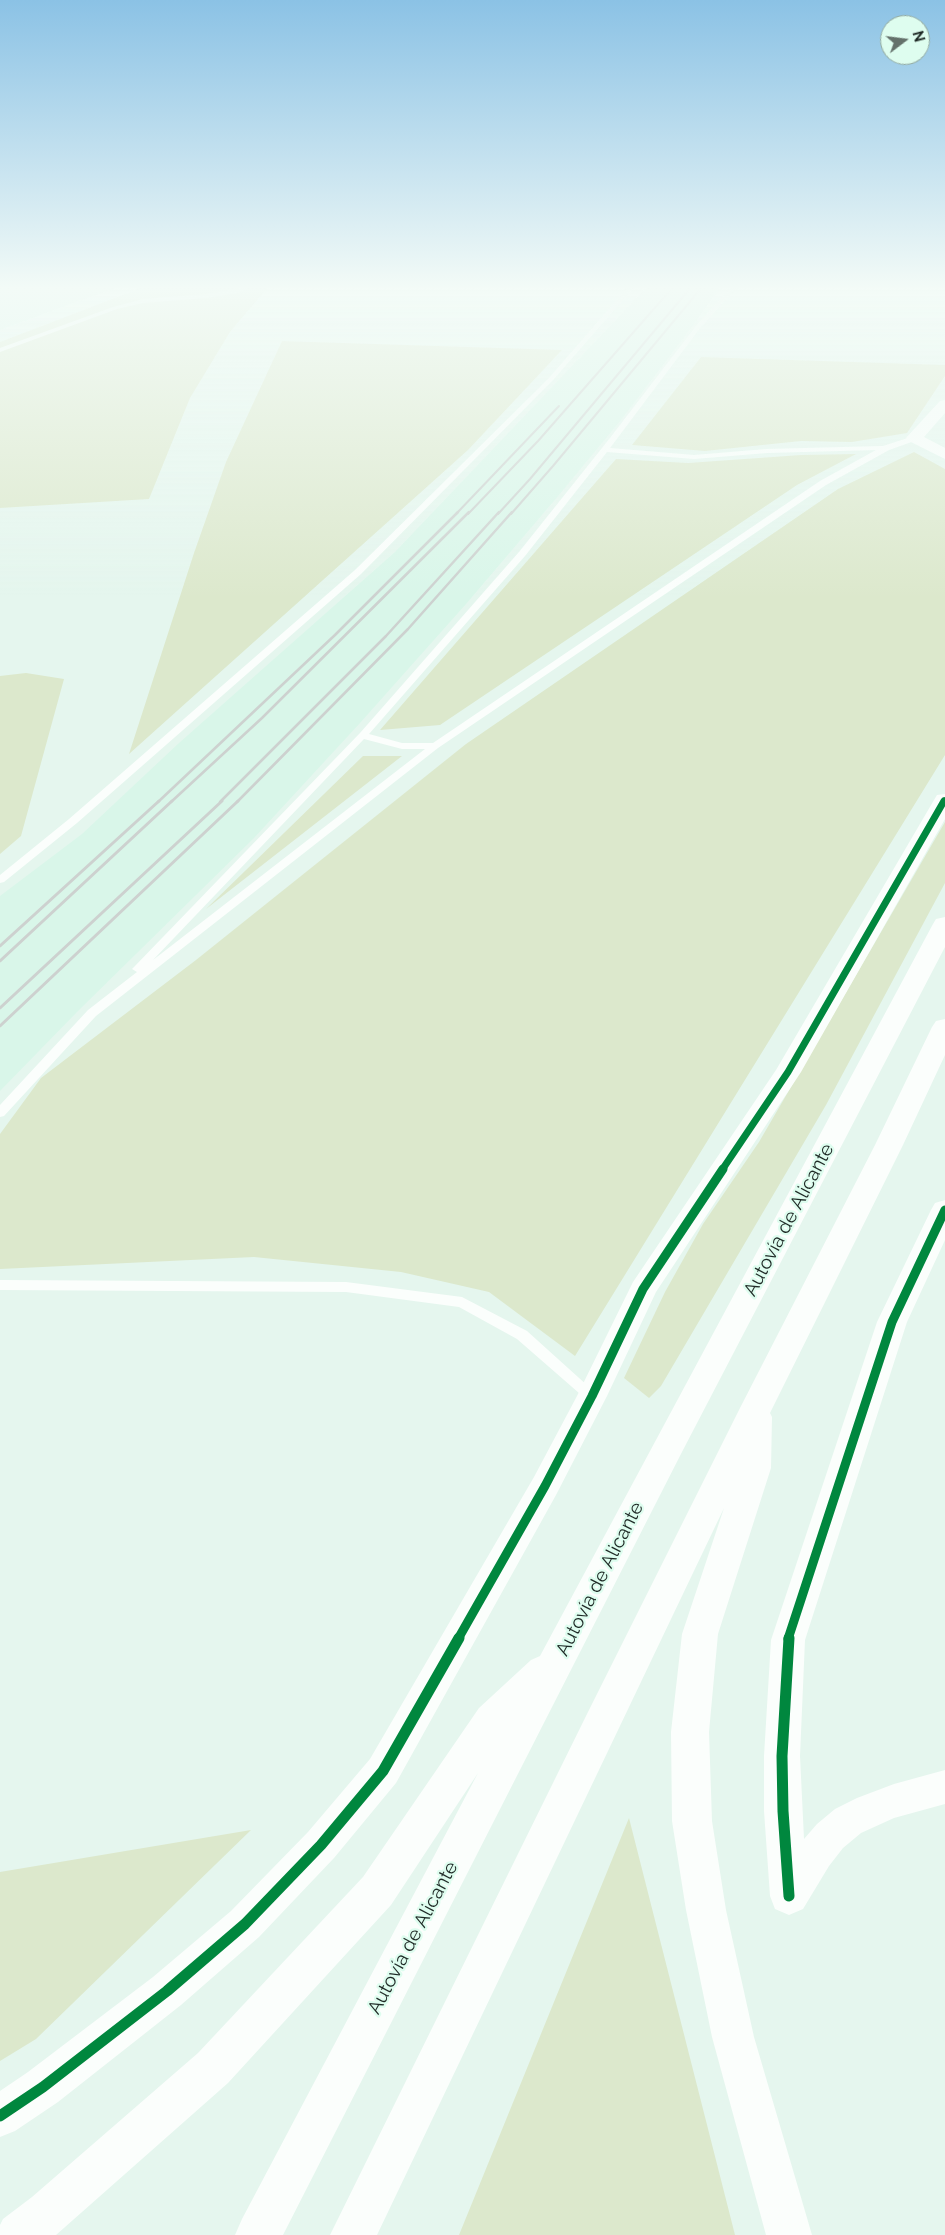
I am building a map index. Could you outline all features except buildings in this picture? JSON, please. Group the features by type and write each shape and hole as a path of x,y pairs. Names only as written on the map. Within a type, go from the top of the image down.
{"highway":[{"name":"Autovía de Alicante","path":"258,2235 666,1450 945,924"},
{"path":"353,2235 756,1408 889,1145 945,1026"},
{"path":"756,1408 754,1468 700,1634 690,1732 692,1821 706,1910 733,2037 789,2235"},
{"path":"19,2235 48,2213 213,2068 377,1891 492,1720 560,1657"}],"street":[{"path":"945,404 914,438 945,454"},
{"path":"0,2116 43,2087 167,1991 245,1924 321,1845 383,1770 545,1486 592,1396 643,1289 788,1072 945,800"},
{"path":"945,1210 892,1322 788,1640 782,1756 783,1811 789,1896 816,1853 830,1836 848,1821 894,1801 945,1787"}],"lane":[{"path":"0,880 73,821 358,572 540,390"},
{"path":"101,1007 363,735 522,554 650,390"},
{"path":"0,1113 92,1013 435,746 823,483 886,448 914,438"},
{"path":"605,450 694,457 732,456 767,451 886,448"},
{"path":"363,735 374,740 402,746 435,746"},
{"path":"0,1285 346,1287 462,1302 522,1335 592,1396"}],"shaded area":[{"path":"0,390 195,390 149,499 0,508"},
{"path":"259,390 524,390 468,450 129,754 194,553 226,462"},
{"path":"549,390 644,390 559,495 466,604 360,723 254,838 78,1011 0,1091 0,896 82,834 179,743 395,552"},
{"path":"675,390 935,390 907,433 852,442 801,441 705,451 632,445"},
{"path":"914,452 945,469 945,755 575,1356 489,1292 401,1272 254,1257 0,1269 0,1134 41,1078 196,960 466,744 838,489"},
{"path":"856,454 797,485 440,725 380,730 616,459 688,463 801,455"},
{"path":"26,673 64,679 21,836 0,854 0,676"},
{"path":"363,756 402,756 206,909"},
{"path":"945,822 945,883 826,1105 661,1386 649,1398 624,1378 665,1292 703,1224 759,1142"},
{"path":"629,1818 735,2235 459,2235"},
{"path":"251,1830 36,2039 0,2061 0,1872"}],"railway":[{"path":"468,514 538,441 582,390"},
{"path":"498,514 604,390"},
{"path":"511,514 616,390"},
{"path":"456,514 559,406"},
{"path":"171,802 262,718 469,512"},
{"path":"220,802 386,636 499,512"},
{"path":"238,801 408,629 512,512"},
{"path":"158,802 335,635 456,514"},
{"path":"0,946 159,801"},
{"path":"0,961 172,801"},
{"path":"0,1008 222,801"},
{"path":"0,1026 238,801"}],"cycle path":[{"path":"0,2116 43,2087 167,1991 245,1924 321,1845 383,1771 545,1486 592,1396 643,1289 788,1072 945,800"},
{"path":"789,1896 783,1811 782,1756 788,1640 892,1322 945,1210"}]}
